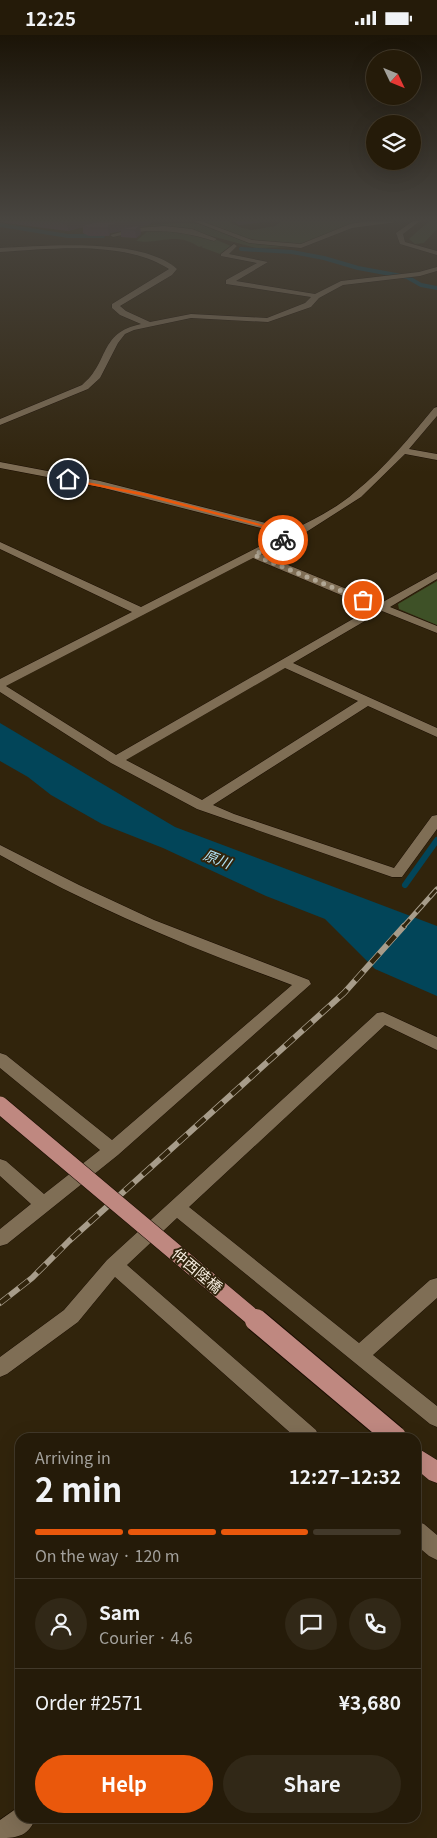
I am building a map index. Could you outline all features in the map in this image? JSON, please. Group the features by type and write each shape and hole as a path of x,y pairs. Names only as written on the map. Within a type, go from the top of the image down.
{"main road":[{"name":"仲西陸橋","path":"0,1105 390,1433"},
{"path":"421,1460 437,1473"}],"street":[{"path":"116,305 123,313 148,324"},
{"path":"0,422 85,387 96,378 114,342 122,332 148,324 192,316 268,320 308,305"},
{"path":"437,410 403,451 358,495 296,534 0,686 116,760 202,806 237,821 397,874 437,819"},
{"path":"403,451 437,457"},
{"path":"2,465 100,484 296,534"},
{"path":"0,545 142,612"},
{"path":"254,555 437,630"},
{"path":"116,760 437,575"},
{"path":"284,663 437,733"},
{"path":"202,806 367,701"},
{"path":"0,849 88,895 170,934 303,984 112,1150 0,1239"},
{"path":"0,1368 71,1316 114,1265 383,1017 437,1044"},
{"path":"0,1059 112,1150"},
{"path":"0,1166 44,1205"},
{"path":"177,1207 437,1418"},
{"path":"114,1265 305,1433"},
{"path":"360,1354 437,1286"},
{"path":"421,1535 437,1549"},
{"path":"0,1836 16,1823"}],"green space":[{"path":"437,581 437,625 399,609 398,604"}],"water":[{"name":"原川","path":"0,723 175,827 437,926 437,996 375,969 325,919 266,896 163,848 102,824 51,795 28,777 0,761"}],"waterway":[{"path":"405,885 437,840"}],"railway":[{"path":"403,927 437,889"},
{"path":"0,1303 32,1278 69,1241 344,993 404,926"}],"way so far":[{"path":"283,540 254,555 363,600"}],"route":[{"path":"68,479 100,484 296,534 283,540"}]}
